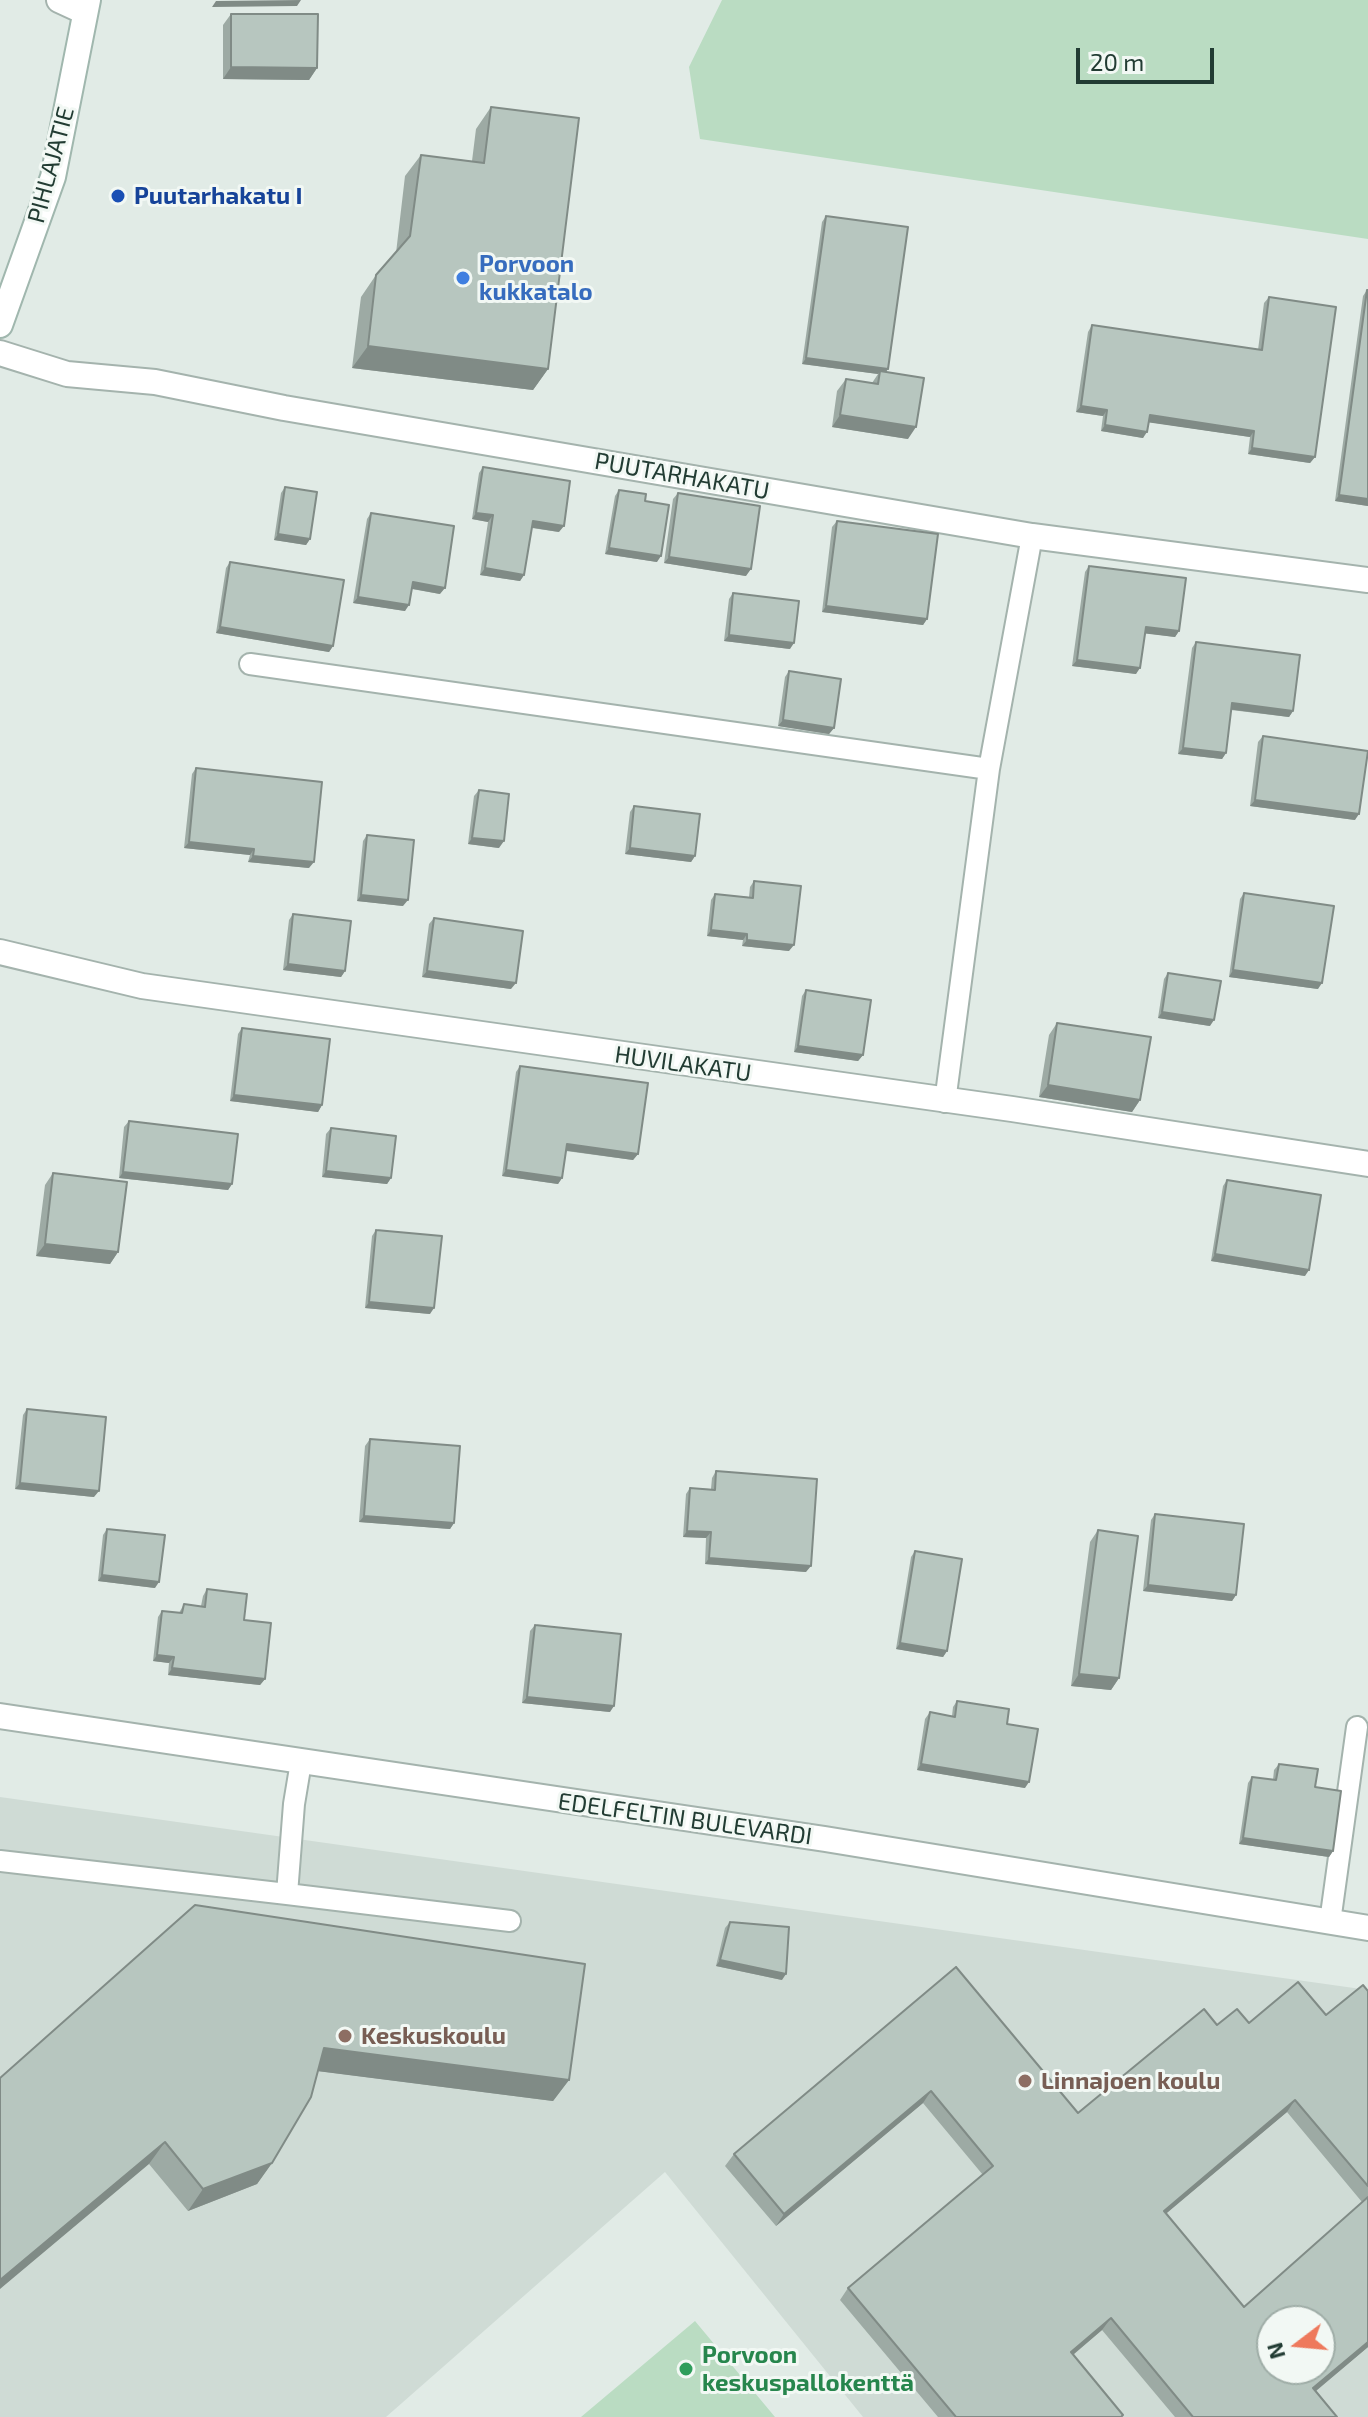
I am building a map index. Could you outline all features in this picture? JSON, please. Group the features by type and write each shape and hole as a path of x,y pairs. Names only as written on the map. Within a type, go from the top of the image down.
{"street":[{"path":"59,0 86,6"},
{"name":"PIHLAJATIE","path":"0,325 53,177 86,6"},
{"name":"PUUTARHAKATU","path":"0,353 67,374 155,382 299,410 1032,536 1368,580"},
{"name":"HUVILAKATU","path":"0,952 142,986 945,1102 1012,1109 1368,1164"},
{"name":"EDELFELTIN BULEVARDI","path":"0,1716 809,1837 1368,1928"}],"lane":[{"path":"945,1102 989,769 1032,536"},
{"path":"250,664 989,769"},
{"path":"1330,1922 1357,1727"},
{"path":"287,1894 294,1804 301,1762"},
{"path":"0,1861 510,1921"}],"shaded area":[{"path":"0,1797 1368,1990 1368,2417 863,2417 665,2172 386,2417 0,2417"}],"green space":[{"path":"722,0 1368,0 1368,239 700,139 689,67"},
{"name":"Porvoon keskuspallokenttä","path":"695,2321 775,2417 581,2417"}],"building":[{"path":"231,14 318,14 317,68 231,67"},
{"name":"Porvoon kukkatalo","path":"491,107 579,118 548,369 368,346 376,275 410,236 421,155 484,163"},
{"path":"826,216 908,227 888,369 806,358"},
{"path":"1368,290 1368,499 1339,495"},
{"path":"1269,297 1336,307 1315,457 1252,448 1254,431 1150,415 1147,432 1105,425 1107,410 1081,406 1092,325 1262,350"},
{"path":"880,371 924,378 916,427 840,415 846,379 878,384"},
{"path":"483,467 570,481 564,526 533,521 524,575 485,568 493,515 476,513"},
{"path":"285,487 317,492 310,539 278,534"},
{"path":"619,490 646,494 645,501 669,505 661,556 609,548"},
{"path":"678,493 760,506 751,569 669,557"},
{"path":"371,513 454,526 445,588 413,582 409,605 358,597"},
{"path":"837,521 938,534 927,619 826,606"},
{"path":"230,562 344,580 333,646 220,627"},
{"path":"1089,566 1186,578 1179,631 1146,627 1140,668 1077,660"},
{"path":"733,593 799,601 794,643 729,635"},
{"path":"1196,642 1300,655 1293,711 1232,703 1226,753 1183,748"},
{"path":"789,671 841,679 834,728 783,720"},
{"path":"1263,736 1368,751 1359,814 1255,800"},
{"path":"196,768 322,782 314,862 253,856 254,849 189,842"},
{"path":"479,790 509,794 504,841 472,838"},
{"path":"634,806 700,814 695,856 630,848"},
{"path":"367,835 414,840 408,900 361,895"},
{"path":"754,881 801,886 794,945 747,940 747,934 711,930 715,894 753,898"},
{"path":"1244,893 1334,906 1322,983 1233,970"},
{"path":"293,914 351,921 345,971 288,964"},
{"path":"434,918 523,931 516,983 427,971"},
{"path":"1168,973 1221,981 1214,1020 1162,1012"},
{"path":"806,990 871,1000 863,1055 798,1046"},
{"path":"1057,1023 1151,1037 1140,1100 1048,1085"},
{"path":"242,1028 330,1039 322,1105 234,1095"},
{"path":"520,1066 648,1083 638,1154 567,1144 562,1178 506,1170"},
{"path":"129,1121 238,1134 232,1184 123,1172"},
{"path":"331,1128 396,1136 391,1178 326,1171"},
{"path":"53,1173 127,1182 118,1252 45,1244"},
{"path":"1227,1180 1321,1195 1309,1270 1215,1254"},
{"path":"376,1230 442,1236 434,1308 369,1302"},
{"path":"27,1409 106,1417 99,1491 20,1483"},
{"path":"370,1439 460,1446 454,1523 364,1516"},
{"path":"716,1471 817,1479 811,1566 709,1558 711,1532 687,1531 690,1488 715,1490"},
{"path":"1155,1514 1244,1524 1236,1595 1148,1585"},
{"path":"107,1529 165,1535 159,1582 102,1575"},
{"path":"1098,1530 1138,1536 1119,1678 1079,1674"},
{"path":"915,1551 962,1559 947,1651 900,1643"},
{"path":"207,1589 247,1594 244,1620 271,1623 265,1679 172,1668 174,1657 157,1655 162,1611 182,1613 184,1604 205,1607"},
{"path":"535,1625 621,1634 614,1706 527,1697"},
{"path":"957,1701 1009,1709 1007,1724 1038,1729 1029,1782 921,1764 930,1712 955,1717"},
{"path":"1279,1764 1318,1769 1315,1787 1341,1791 1333,1851 1243,1838 1252,1777 1276,1780"},
{"path":"195,1905 585,1964 569,2080 324,2048 311,2097 272,2163 203,2189 165,2142 0,2280 0,2078"},
{"path":"730,1922 789,1927 786,1974 720,1960"},
{"path":"956,1967 1078,2113 1204,2009 1217,2025 1237,2009 1249,2023 1298,1982 1326,2015 1363,1985 1368,1991 1368,2186 1295,2100 1164,2211 1244,2307 1368,2197 1368,2342 1336,2369 1336,2305 1256,2305 1256,2385 1317,2385 1313,2388 1337,2417 1193,2417 1111,2318 1071,2352 1123,2415 1121,2417 956,2417 848,2288 993,2166 931,2091 784,2214 734,2154"}],"place":[{"name":"Puutarhakatu I","path":"118,196"},
{"name":"Porvoon kukkatalo","path":"463,278"},
{"name":"Keskuskoulu","path":"345,2036"},
{"name":"Linnajoen koulu","path":"1025,2081"},
{"name":"Porvoon keskuspallokenttä","path":"686,2369"}]}
